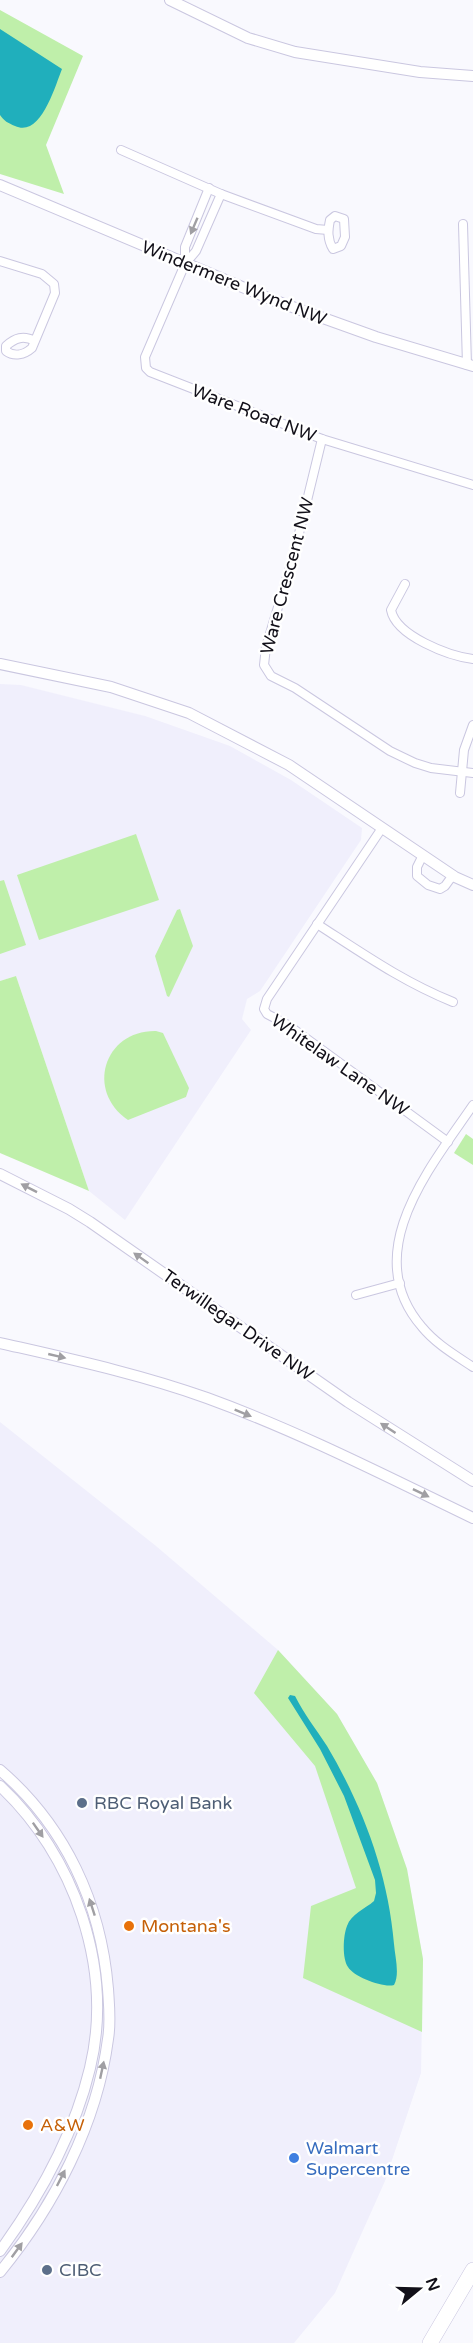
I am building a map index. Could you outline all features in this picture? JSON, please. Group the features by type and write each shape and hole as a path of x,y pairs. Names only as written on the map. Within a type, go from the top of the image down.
{"highway":[{"path":"430,2343 473,2270"}],"street":[{"path":"170,0 248,38 295,52 420,72 473,76"},
{"path":"121,150 221,194 316,229 328,230"},
{"name":"Windermere Wynd NW","path":"0,186 185,264 324,319 470,366"},
{"path":"185,264 185,247 209,188"},
{"path":"185,264 196,251 221,194"},
{"path":"464,224 470,366"},
{"path":"0,261 42,274 54,284 55,293 34,341"},
{"name":"Ware Road NW","path":"185,264 145,357 146,368 150,372 322,439 473,485"},
{"name":"Ware Crescent NW","path":"322,439 294,554 266,647 264,665 271,676 295,688 402,757 431,768 473,773"},
{"path":"405,584 392,610 395,622 438,649 473,659"},
{"path":"3,667 82,680 125,691 189,713 289,765 453,875 473,885"},
{"path":"460,793 464,750 473,725"},
{"name":"Whitelaw Lane NW","path":"381,828 267,999 264,1010 267,1014 288,1025 448,1142"},
{"path":"423,855 417,867 417,876 428,885 440,889 446,886 453,875"},
{"path":"317,924 418,988 453,1002"},
{"path":"473,1105 417,1191 401,1226 396,1251 400,1283 407,1303 422,1327 444,1348 473,1367"},
{"name":"Terwillegar Drive NW","path":"0,1174 90,1222 348,1402 473,1481"},
{"path":"356,1295 400,1283"},
{"path":"0,1343 147,1378 207,1398 325,1448 473,1518"},
{"path":"0,1770 18,1785 41,1810 62,1839 86,1887 105,1960 110,2017 102,2076 76,2148 34,2227 0,2272"},
{"path":"0,1786 36,1826 71,1887 89,1940 96,2013 90,2068 72,2121 51,2170 23,2221 0,2251"}],"shaded area":[{"path":"0,684 21,685 145,716 230,746 291,780 362,828 361,840 260,991 247,999 242,1019 251,1030 125,1220 89,1191 16,976 0,981"},
{"path":"0,1422 156,1546 278,1650 337,1714 377,1783 407,1869 423,1959 421,2073 385,2181 335,2293 294,2343 0,2343"}],"green space":[{"path":"0,10 83,56 46,145 64,194 0,174"},
{"path":"136,834 159,900 39,940 17,875"},
{"path":"4,880 26,945 0,954 0,881"},
{"path":"180,909 193,946 169,997 155,956 177,910"},
{"path":"16,976 89,1191 0,1153 0,981"},
{"path":"156,1031 163,1033 189,1088 186,1097 128,1120 115,1108 107,1094 104,1079 106,1064 113,1051 124,1040 138,1033"},
{"path":"466,1134 473,1139 473,1165 454,1153"},
{"path":"278,1650 337,1714 377,1783 407,1869 423,1959 422,2032 303,1978 311,1906 356,1888 315,1766 254,1693"}],"water":[{"path":"0,29 62,69 46,108 32,125 24,128 10,124 0,115"},
{"path":"290,1695 295,1696 340,1769 372,1841 391,1918 397,1971 394,1985 383,1985 362,1978 351,1971 346,1963 344,1947 347,1926 355,1915 374,1901 375,1880 344,1796 320,1749 288,1698"}],"place":[{"name":"RBC Royal Bank","path":"82,1803"},
{"name":"Montana's","path":"129,1926"},
{"name":"A&W","path":"28,2125"},
{"name":"Walmart Supercentre","path":"294,2158"},
{"name":"CIBC","path":"47,2270"}]}
